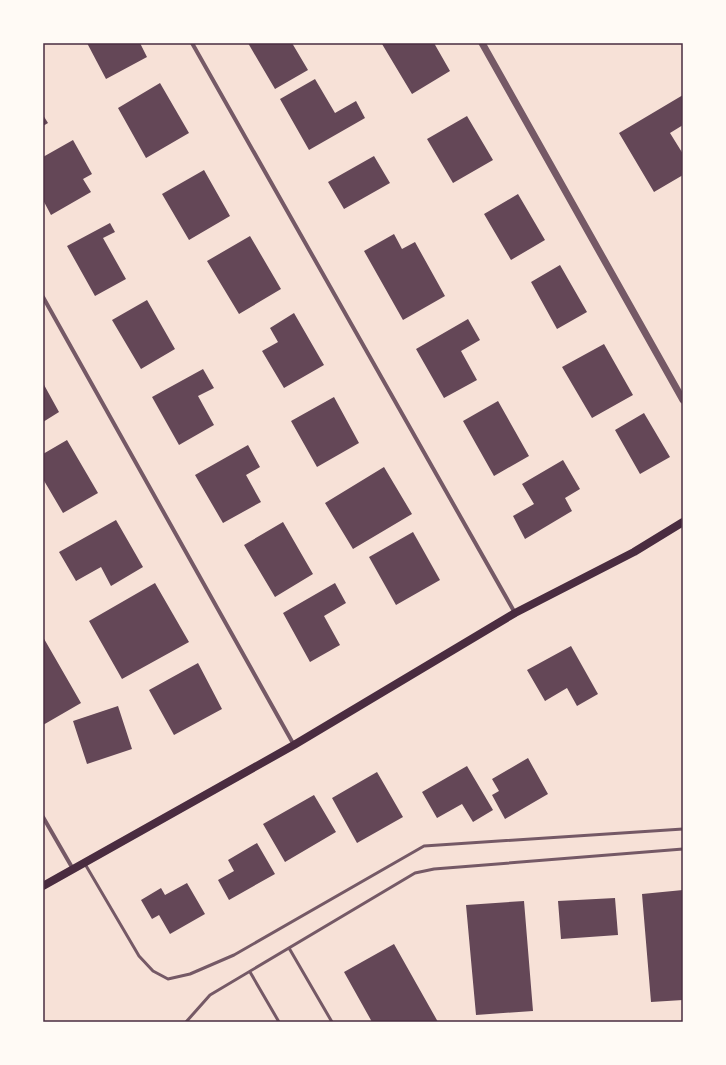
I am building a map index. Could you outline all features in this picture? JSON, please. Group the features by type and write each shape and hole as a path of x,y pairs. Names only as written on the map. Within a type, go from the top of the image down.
{"main road":[{"path":"43,886 294,745 515,613 634,552 683,522"}],"street":[{"path":"192,43 515,613"},
{"path":"482,43 683,400"},
{"path":"43,297 294,745"},
{"path":"43,816 73,869"}],"lane":[{"path":"84,863 139,956 153,971 168,979 190,974 234,955 424,846 683,829"},
{"path":"186,1022 210,995 415,873 434,869 683,849"},
{"path":"289,948 332,1022"},
{"path":"250,972 279,1022"}],"building":[{"path":"87,43 140,43 147,57 106,79"},
{"path":"248,43 292,43 308,70 275,89"},
{"path":"434,43 450,71 412,94 382,44"},
{"path":"315,79 335,113 356,101 365,118 309,150 280,99"},
{"path":"160,83 189,133 146,158 118,108"},
{"path":"683,95 683,125 670,133 683,154 683,175 654,192 619,133"},
{"path":"43,115 48,123 43,126"},
{"path":"467,116 493,160 453,183 427,139"},
{"path":"73,140 92,174 83,179 91,192 51,215 43,200 43,157"},
{"path":"374,156 390,183 344,209 328,182"},
{"path":"204,170 230,216 189,240 162,194"},
{"path":"518,194 545,240 511,260 484,214"},
{"path":"110,223 115,232 103,238 126,279 95,296 67,246"},
{"path":"394,234 402,249 415,242 445,296 403,320 364,251"},
{"path":"250,236 281,289 239,314 207,261"},
{"path":"560,265 587,312 557,329 531,282"},
{"path":"147,300 175,349 141,369 112,320"},
{"path":"294,313 324,365 284,388 262,351 278,342 270,328"},
{"path":"468,319 480,340 461,351 477,380 444,398 416,349"},
{"path":"604,344 633,395 592,418 562,367"},
{"path":"203,369 214,388 198,396 214,425 179,445 152,397"},
{"path":"43,383 59,412 43,422"},
{"path":"334,397 359,443 317,467 291,421"},
{"path":"498,401 529,456 494,476 463,421"},
{"path":"644,413 670,457 640,474 615,430"},
{"path":"67,440 98,493 63,513 43,479 43,454"},
{"path":"248,445 260,467 246,475 261,502 223,523 195,475"},
{"path":"563,460 580,489 565,498 572,511 525,539 513,516 534,504 522,484"},
{"path":"384,467 412,514 353,549 325,503"},
{"path":"116,520 143,567 111,586 101,567 76,581 59,552"},
{"path":"283,522 313,574 275,597 244,545"},
{"path":"413,532 440,580 396,605 369,557"},
{"path":"155,583 189,642 122,679 89,621"},
{"path":"335,583 346,603 324,616 340,645 310,662 283,613"},
{"path":"43,637 81,703 43,725"},
{"path":"571,646 598,694 577,706 567,688 545,701 527,670"},
{"path":"198,663 222,709 174,735 149,690"},
{"path":"118,706 132,749 87,764 73,721"},
{"path":"528,758 548,794 505,819 492,795 499,791 492,779"},
{"path":"467,766 493,810 473,822 462,804 437,818 422,792"},
{"path":"377,772 403,817 357,843 332,798"},
{"path":"314,795 336,832 285,862 263,824"},
{"path":"257,843 275,874 229,900 218,880 234,871 228,860"},
{"path":"187,883 205,914 170,934 159,915 152,919 141,900 161,888 165,895"},
{"path":"683,890 683,1000 651,1002 642,894"},
{"path":"615,898 618,935 561,939 558,901"},
{"path":"524,901 533,1011 476,1015 466,905"},
{"path":"394,944 438,1022 372,1022 344,972"}]}
